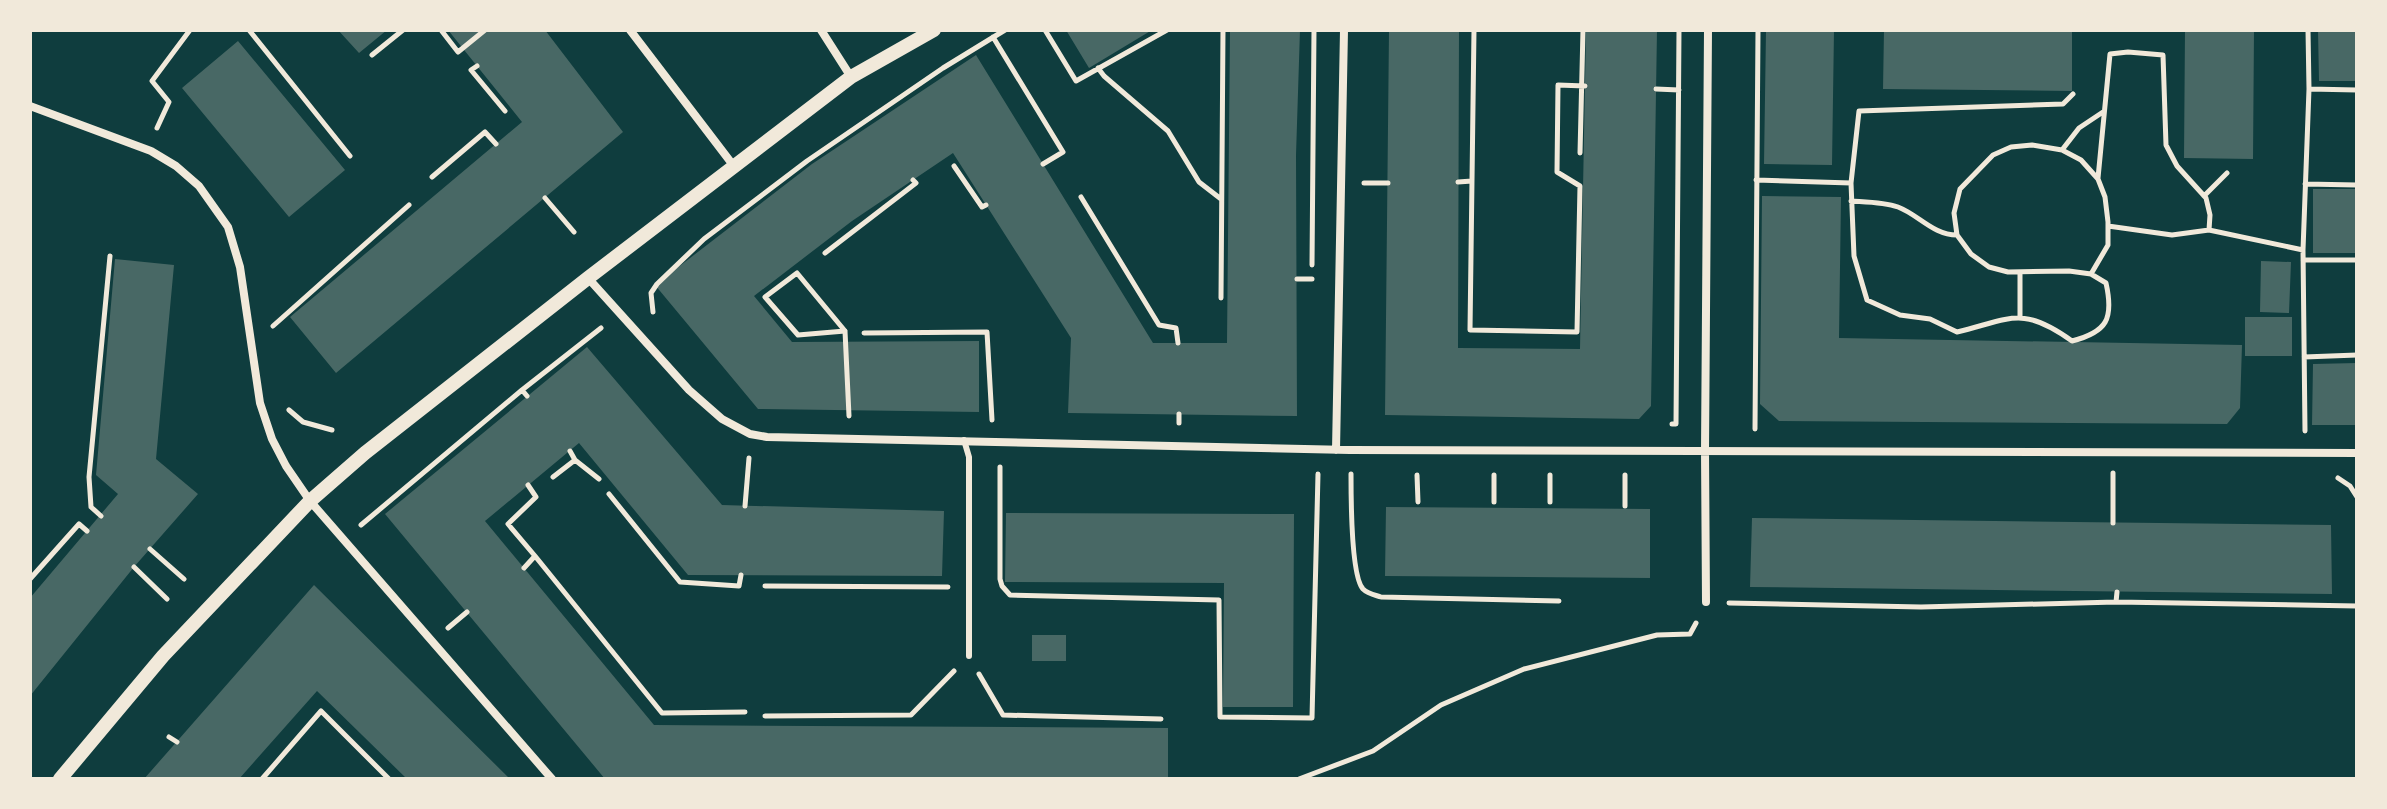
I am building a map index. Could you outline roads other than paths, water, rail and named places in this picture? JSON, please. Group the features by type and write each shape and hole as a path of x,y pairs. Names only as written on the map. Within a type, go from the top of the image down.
{"street":[{"path":"630,30 733,165"},
{"path":"821,30 851,77"},
{"path":"60,779 163,656 310,501 365,453 733,165 851,77 934,30"},
{"path":"1336,450 1344,30"},
{"path":"1706,602 1708,30"},
{"path":"30,106 151,151 176,166 199,186 228,227 240,267 260,403 272,439 286,466 310,501 552,779"},
{"path":"588,278 689,390 722,419 750,434 767,437 1318,450 2357,453"}],"lane":[{"path":"964,440 969,457 969,656"}]}
